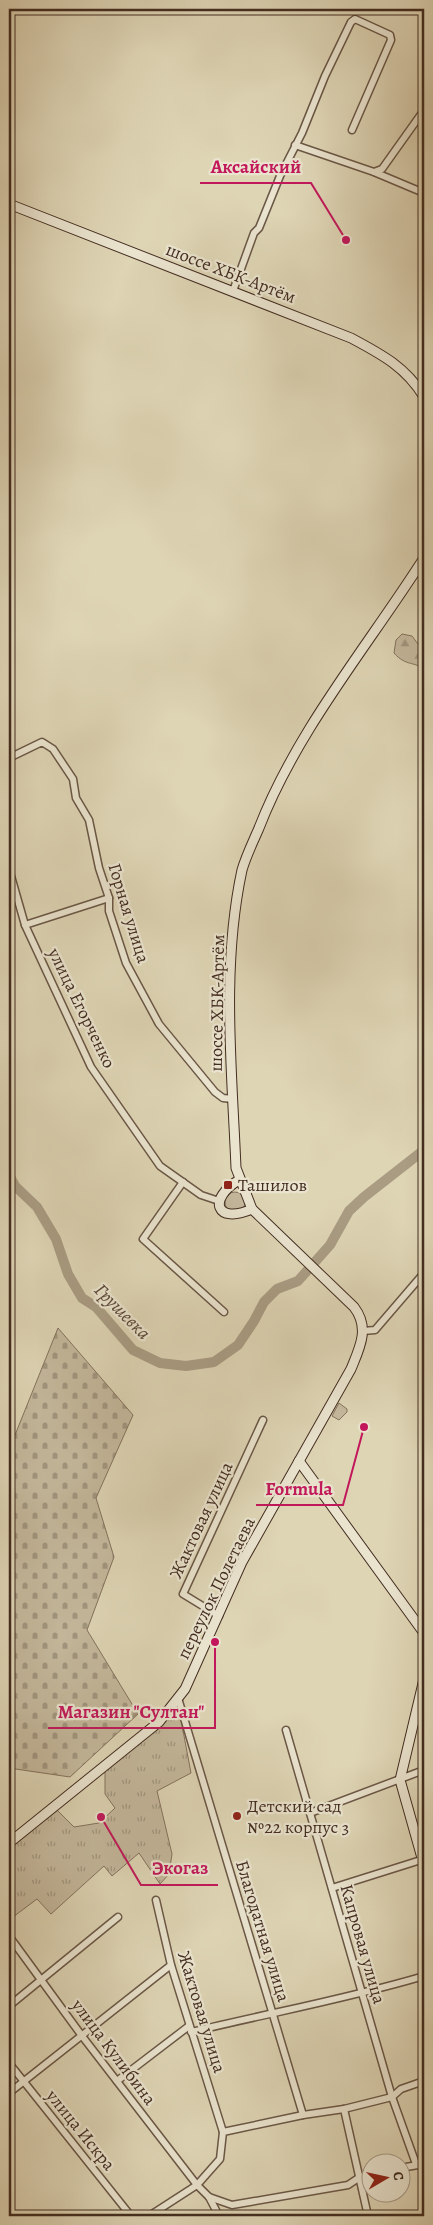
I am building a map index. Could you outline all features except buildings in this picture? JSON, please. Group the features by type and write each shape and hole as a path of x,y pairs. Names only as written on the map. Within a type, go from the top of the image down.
{"main road":[{"name":"шоссе ХБК-Артём","path":"9,204 351,338 390,359 417,385 424,397"},
{"name":"шоссе ХБК-Артём","path":"363,1331 360,1316 354,1307 252,1210 239,1180 236,1168 231,1071 230,954 243,869 272,796 310,729 424,558"},
{"path":"239,1180 223,1191 219,1201 222,1210 230,1215 240,1215 252,1210"},
{"name":"переулок Полетаева","path":"9,1842 158,1722 185,1689 242,1562 351,1369 362,1340 363,1331"},
{"path":"299,1461 424,1634"},
{"path":"424,1679 400,1780 424,1861"}],"street":[{"path":"233,291 254,233 260,228 325,76 351,22 355,19 381,29 390,35 391,40 352,130"},
{"path":"374,172 382,169 424,110"},
{"path":"295,145 374,172 424,193"},
{"name":"Горная улица","path":"9,758 42,742 53,749 73,779 76,798 89,820 99,868 109,898 109,911 126,963 160,1024 215,1092 223,1098 233,1099"},
{"name":"улица Егорченко","path":"9,869 26,925 91,1067 160,1166 201,1195 219,1201"},
{"path":"26,925 109,898"},
{"path":"183,1182 143,1239 224,1312"},
{"path":"363,1331 375,1330 424,1273"},
{"name":"Жактовая улица","path":"218,1616 183,1594 263,1420"},
{"name":"Благодатная улица","path":"178,1698 303,2115"},
{"name":"Капровая улица","path":"286,1730 392,2097 416,2164"},
{"path":"310,1814 424,1770"},
{"path":"332,1888 424,1861"},
{"name":"Жактовая улица","path":"156,1900 171,1965 223,2132"},
{"path":"9,2006 42,1981 118,1917"},
{"name":"улица Кулибина","path":"9,1936 82,2036 196,2185 209,2197"},
{"path":"9,2093 171,1965"},
{"path":"117,2081 190,2029 363,1994 424,1976"},
{"name":"улица Искра","path":"9,2063 131,2216"},
{"path":"149,2216 196,2185 220,2159 223,2132 303,2115 344,2109 392,2097 402,2089 424,2082"},
{"path":"209,2197 232,2205 348,2185 360,2177 344,2109"},
{"path":"410,2166 424,2164"},
{"path":"209,2197 219,2216"},
{"path":"365,2202 368,2216"}],"green space":[{"path":"402,634 412,636 424,652 424,670 403,660 394,653 396,640"},
{"path":"235,1192 242,1195 245,1202 242,1209 235,1212 228,1209 225,1202 228,1195"},
{"path":"58,1328 133,1415 96,1498 114,1557 87,1630 138,1714 70,1777 9,1768 9,1450"},
{"path":"339,1403 347,1409 347,1412 339,1420 332,1416"},
{"path":"178,1704 191,1773 157,1791 172,1854 169,1874 160,1884 139,1853 112,1876 104,1866 51,1914 37,1899 9,1920 9,1846 56,1809 74,1827 99,1823 115,1808 105,1794 105,1769"}],"waterway":[{"name":"Грушевка","path":"9,1175 15,1186 37,1207 56,1239 68,1274 82,1298 96,1307 133,1350 160,1363 186,1366 214,1362 238,1345 264,1302 277,1289 298,1281 330,1245 349,1211 424,1150"}],"place":[{"name":"Аксайский","path":"346,240"},
{"name":"Ташилов","path":"228,1185"},
{"name":"Formula","path":"364,1427"},
{"name":"Магазин \"Султан\"","path":"215,1642"},
{"name":"Детский сад №22 корпус 3","path":"237,1816"},
{"name":"Экогаз","path":"101,1817"}]}
